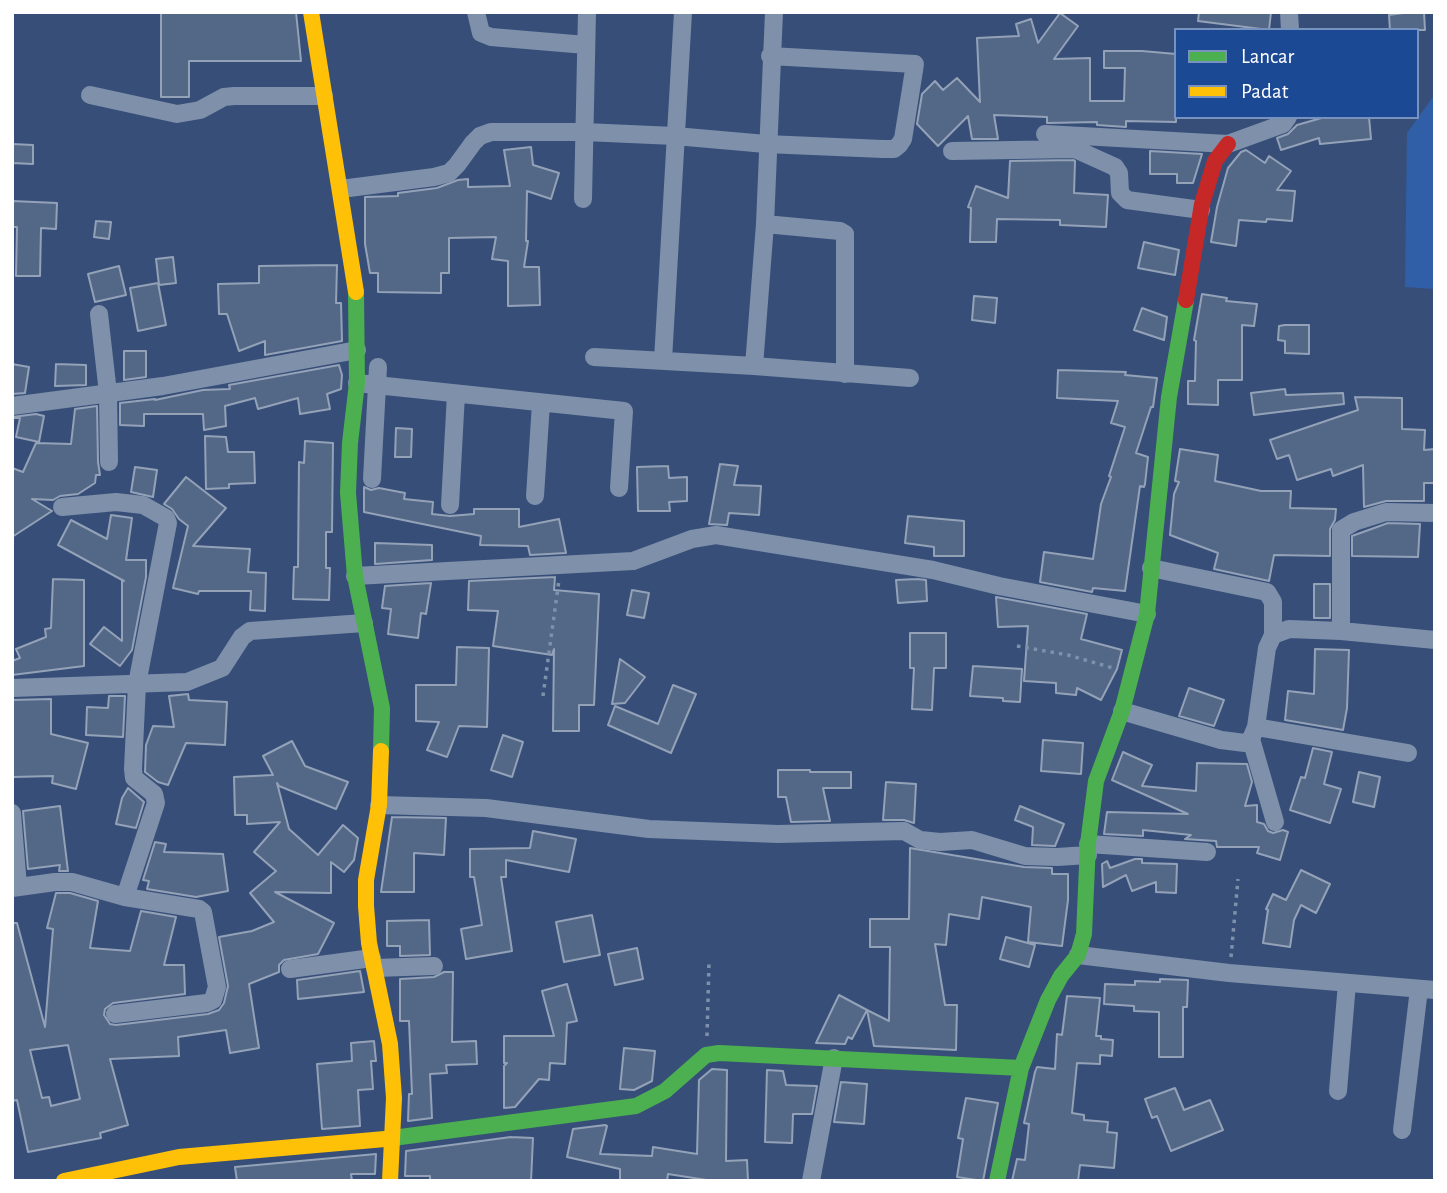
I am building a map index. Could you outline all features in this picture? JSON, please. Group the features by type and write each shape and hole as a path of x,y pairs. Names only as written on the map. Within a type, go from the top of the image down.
{"street":[{"path":"310,12 356,282 357,383 348,493 355,576 382,708 379,805 366,880 366,906 373,963 390,1044 393,1138 390,1181"},
{"path":"475,12 481,33 491,37 586,45"},
{"path":"583,199 587,12"},
{"path":"663,360 683,12"},
{"path":"754,366 765,224 766,144 774,12"},
{"path":"341,189 449,173 480,136 491,132 584,132 894,149 902,139 915,64 770,56"},
{"path":"90,95 177,114 200,110 224,97 324,96"},
{"path":"1045,134 1228,144 1283,124 1287,119"},
{"path":"996,1181 1021,1068 1048,1000 1061,976 1078,955 1084,934 1088,850 1096,781 1122,711 1147,614 1169,397 1201,210 1215,161 1228,144"},
{"path":"952,150 1075,149 1115,167 1119,173 1119,193 1127,200 1201,210"},
{"path":"765,224 840,231 845,234 845,374"},
{"path":"99,314 108,393 109,462"},
{"path":"12,406 108,393 357,350"},
{"path":"594,357 754,366 910,379"},
{"path":"357,383 377,377 456,394 624,411 619,488"},
{"path":"372,479 377,377"},
{"path":"450,505 456,394"},
{"path":"535,496 541,403"},
{"path":"62,507 116,502 143,505 166,518 168,523 137,684 133,773 137,782 154,794 156,803 125,897"},
{"path":"1341,631 1341,530 1354,522 1386,512 1435,513"},
{"path":"355,576 633,561 692,539 716,536 933,570 999,586 1147,614"},
{"path":"1152,568 1267,592 1273,602 1273,635 1267,648 1253,733 1275,822"},
{"path":"12,688 187,682 222,668 242,637 250,631 364,623"},
{"path":"1273,635 1289,629 1435,640"},
{"path":"1122,711 1221,740 1245,743 1253,733"},
{"path":"1253,733 1408,753"},
{"path":"379,805 486,808 649,829 778,834 904,831 920,840 972,841 1025,856 1056,857 1088,850 1207,852"},
{"path":"12,813 15,887 63,881 125,897 200,909 203,912 217,987 213,1000 207,1003 115,1014"},
{"path":"1078,955 1229,973 1427,990 1402,1130"},
{"path":"290,969 373,963 434,965"},
{"path":"1338,1091 1347,983"},
{"path":"64,1181 179,1157 393,1138 636,1106 665,1091 706,1055 719,1053 1021,1068"},
{"path":"811,1181 834,1058"}],"path":[{"path":"543,696 558,586"},
{"path":"1017,646 1069,655 1132,674"},
{"path":"1229,973 1238,879"},
{"path":"706,1055 709,963"}],"shaded area":[{"path":"1435,94 1435,289 1405,287 1407,133"}],"building":[{"path":"161,12 296,12 301,61 189,61 189,97 161,97"},
{"path":"1199,12 1271,12 1269,28 1198,21"},
{"path":"1424,12 1425,30 1390,28 1389,15"},
{"path":"1060,13 1078,26 1054,59 1090,58 1090,101 1124,101 1125,68 1104,68 1104,51 1174,54 1176,122 1126,121 1126,127 1097,125 1097,122 1047,123 1047,117 994,115 998,139 972,139 968,116 938,146 917,124 922,94 935,81 943,90 957,78 980,102 977,38 1019,36 1016,24 1031,19 1038,43"},
{"path":"1318,119 1369,119 1371,139 1320,144 1319,138 1281,150 1277,138 1288,134 1297,125"},
{"path":"12,144 33,145 33,164 12,163"},
{"path":"531,147 533,165 559,173 551,199 527,191 528,241 524,267 539,267 540,305 508,306 508,261 492,259 496,237 449,238 449,273 441,273 441,293 378,292 378,273 370,273 365,244 365,197 398,196 398,193 437,188 468,179 468,187 510,186 504,150"},
{"path":"1246,150 1265,163 1269,156 1291,171 1277,190 1295,191 1292,221 1239,220 1236,246 1211,242 1228,168 1241,152"},
{"path":"1150,151 1202,154 1193,183 1177,183 1177,174 1150,174"},
{"path":"1073,160 1074,193 1108,195 1106,227 1060,225 1060,220 997,219 996,242 970,242 971,208 968,207 976,186 1008,198 1010,161"},
{"path":"12,201 57,203 56,229 41,228 40,276 16,276 17,227 12,227"},
{"path":"96,221 111,222 109,239 94,237"},
{"path":"1144,242 1179,250 1175,275 1138,268"},
{"path":"173,257 176,283 159,285 156,259"},
{"path":"337,265 336,303 341,303 342,341 265,355 265,341 239,351 227,314 219,314 218,284 259,283 259,266"},
{"path":"119,266 126,295 95,302 88,274"},
{"path":"158,283 166,325 138,331 130,288"},
{"path":"1202,294 1227,298 1226,301 1257,304 1254,326 1242,325 1242,380 1218,380 1218,405 1188,404 1188,381 1195,381 1194,340"},
{"path":"974,296 997,298 995,323 972,320"},
{"path":"1142,308 1167,317 1164,340 1134,330"},
{"path":"1309,325 1309,354 1285,353 1285,341 1278,340 1279,326"},
{"path":"124,351 146,351 146,377 124,380"},
{"path":"12,364 29,367 25,393 12,394"},
{"path":"56,364 86,365 86,385 55,386"},
{"path":"339,365 342,375 341,389 327,394 330,409 300,414 298,398 258,409 255,398 225,406 226,426 204,430 203,414 144,414 144,426 120,425 120,403 155,400 203,390 230,389 229,385"},
{"path":"1058,370 1126,372 1125,375 1157,378 1153,407 1136,453 1148,457 1145,484 1144,487 1140,486 1125,591 1093,588 1092,592 1040,582 1044,552 1093,559 1101,504 1125,427 1111,423 1118,401 1057,398"},
{"path":"1285,389 1286,395 1343,393 1344,404 1254,415 1251,393"},
{"path":"1355,397 1402,398 1402,429 1425,430 1424,450 1435,449 1435,483 1424,483 1424,501 1386,501 1364,507 1363,465 1333,476 1331,469 1297,480 1289,455 1277,459 1270,440 1358,410"},
{"path":"97,406 100,475 96,475 95,483 78,494 60,496 53,500 32,499 52,511 12,537 12,468 23,472 36,443 71,444 75,409"},
{"path":"36,414 44,416 39,442 16,437 20,418 12,417"},
{"path":"396,428 412,429 411,457 395,457"},
{"path":"205,436 226,437 228,452 254,452 255,483 229,484 229,488 206,489"},
{"path":"305,441 333,443 332,532 326,532 326,568 330,568 329,600 293,599 294,567 298,567 299,462 304,463"},
{"path":"1180,449 1218,455 1215,481 1261,491 1291,491 1290,508 1336,509 1335,520 1330,529 1330,556 1274,555 1269,581 1214,569 1218,553 1170,535 1174,494 1179,482 1175,481"},
{"path":"720,464 738,466 734,485 761,486 759,515 729,513 727,525 709,524"},
{"path":"668,466 669,478 687,477 687,501 669,502 670,511 638,511 637,467"},
{"path":"135,467 157,470 153,497 131,492"},
{"path":"186,477 226,508 193,546 250,549 248,572 266,573 265,611 250,610 251,591 199,591 198,594 173,588 188,526 164,504"},
{"path":"364,487 405,493 404,499 433,502 432,514 450,516 474,514 474,509 519,509 519,527 559,519 566,553 530,555 528,546 480,545 481,536 364,512"},
{"path":"111,515 132,518 126,560 146,560 146,577 132,650 120,666 90,644 104,627 122,641 124,581 58,545 71,520 107,539"},
{"path":"908,516 964,521 964,556 934,556 934,547 905,543"},
{"path":"1388,523 1420,524 1418,557 1352,556 1352,536"},
{"path":"375,543 432,545 432,560 375,564"},
{"path":"555,577 554,590 599,594 594,705 579,705 579,731 553,731 554,649 552,655 493,646 498,611 468,610 469,581"},
{"path":"53,579 84,580 84,666 12,675 12,661 20,658 16,649 46,637 45,629 51,628"},
{"path":"896,580 926,580 927,601 898,603"},
{"path":"431,583 426,614 421,613 418,638 388,634 391,609 382,608 385,586"},
{"path":"1314,584 1330,584 1330,618 1314,618"},
{"path":"632,590 649,593 644,618 627,615"},
{"path":"996,597 1087,614 1081,639 1122,650 1117,669 1101,700 1077,688 1076,695 1056,693 1056,683 1024,681 1028,626 998,627"},
{"path":"910,633 946,633 946,668 934,668 932,710 912,709 914,668 910,668"},
{"path":"457,647 489,648 487,727 459,726 447,757 427,750 439,722 416,721 416,685 456,685"},
{"path":"1315,649 1349,650 1347,708 1343,730 1285,720 1288,691 1314,694"},
{"path":"620,659 645,677 625,703 612,704"},
{"path":"973,666 1022,669 1020,702 970,696"},
{"path":"673,685 696,694 671,753 608,725 615,706 658,724"},
{"path":"1189,688 1224,700 1214,726 1179,716"},
{"path":"188,694 189,700 227,702 225,745 186,743 168,785 158,782 145,772 146,745 153,726 174,727 169,696"},
{"path":"109,696 125,696 123,737 86,735 87,707 108,708"},
{"path":"51,699 51,734 88,743 76,789 52,783 53,776 13,777 12,700"},
{"path":"503,735 523,742 512,777 491,770"},
{"path":"1043,740 1083,743 1081,774 1041,771"},
{"path":"292,741 305,766 348,782 336,809 277,783 289,829 318,855 343,825 358,838 354,860 344,872 331,862 331,893 275,892 334,923 318,954 284,960 279,965 279,972 249,984 259,1048 230,1053 226,1030 178,1037 179,1056 110,1059 128,1125 100,1133 101,1138 28,1152 17,1100 12,1101 12,923 17,923 45,1027 53,929 47,928 56,893 70,893 98,901 90,948 130,951 141,911 176,917 164,965 184,965 185,994 113,1003 105,1009 104,1015 110,1024 208,1014 219,1010 224,1003 228,986 219,937 252,931 274,922 250,893 276,871 254,852 280,822 247,824 247,815 235,815 234,777 273,775 263,756","holes":["68,1045 80,1099 51,1106 49,1097 42,1098 30,1050"]},
{"path":"1313,748 1332,752 1324,784 1341,789 1330,823 1290,810 1301,777 1305,778"},
{"path":"1123,752 1152,765 1142,786 1196,791 1197,763 1247,764 1252,782 1245,806 1257,805 1257,822 1264,824 1268,831 1288,832 1280,860 1257,853 1259,847 1217,847 1216,841 1185,839 1191,835 1143,830 1143,836 1104,834 1107,812 1188,814 1112,780"},
{"path":"778,770 851,772 851,788 823,788 830,821 791,822 786,797 778,797"},
{"path":"1359,772 1380,777 1374,807 1353,802"},
{"path":"886,782 916,784 914,823 883,820"},
{"path":"128,788 144,802 136,828 116,824 122,798"},
{"path":"60,806 68,871 59,871 60,865 28,869 23,811"},
{"path":"1020,806 1064,824 1055,846 1032,845 1033,827 1015,820"},
{"path":"392,817 446,818 444,855 414,853 414,892 381,892"},
{"path":"533,831 576,839 569,872 506,860 506,877 501,877 512,951 466,959 461,929 482,925 474,877 470,877 470,849 530,848"},
{"path":"155,842 166,844 164,852 223,854 228,891 196,897 147,889 149,881 143,880"},
{"path":"910,848 1024,867 1052,868 1052,874 1068,874 1068,900 1062,946 1028,942 1031,907 982,897 979,919 949,914 946,945 935,944 945,1005 957,1005 956,1050 874,1046 867,1010 889,1021 890,947 870,947 870,919 909,919"},
{"path":"1142,859 1142,863 1177,864 1176,893 1156,892 1156,882 1132,891 1126,875 1103,887 1102,864 1107,861 1110,868"},
{"path":"1301,870 1330,884 1316,913 1301,905 1294,920 1290,947 1263,943 1266,909 1273,894 1286,900"},
{"path":"592,915 600,955 564,962 556,922"},
{"path":"429,920 430,955 400,956 400,946 387,946 387,921"},
{"path":"1006,937 1035,945 1029,967 1000,959"},
{"path":"637,948 643,979 615,985 608,954"},
{"path":"360,971 364,992 298,999 297,980"},
{"path":"444,972 453,972 452,1042 476,1041 477,1064 446,1065 447,1073 430,1074 432,1118 408,1121 409,1094 412,1094 409,1021 400,1021 400,979 434,977"},
{"path":"1160,979 1188,980 1187,1007 1183,1007 1183,1057 1159,1057 1159,1012 1134,1011 1134,1006 1104,1004 1105,984 1135,985 1135,981 1160,982"},
{"path":"567,984 577,1021 567,1023 565,1064 550,1063 549,1080 539,1079 515,1107 504,1108 504,1066 507,1063 504,1063 504,1036 554,1036 542,991"},
{"path":"839,995 867,1010 852,1039 848,1037 845,1044 816,1043"},
{"path":"1067,996 1100,998 1096,1036 1113,1040 1112,1056 1100,1055 1100,1064 1077,1063 1072,1113 1084,1115 1084,1120 1108,1122 1107,1132 1117,1133 1114,1168 1080,1165 1078,1181 1012,1181 1017,1159 1025,1160 1029,1124 1024,1123 1035,1072 1037,1067 1055,1069 1057,1034 1062,1035"},
{"path":"374,1041 376,1061 371,1061 373,1089 358,1090 360,1126 322,1129 317,1064 352,1061 351,1043"},
{"path":"624,1048 655,1051 652,1081 634,1090 620,1089"},
{"path":"712,1069 727,1070 726,1161 747,1160 748,1181 713,1181 668,1174 667,1181 620,1181 620,1169 567,1157 573,1129 605,1125 607,1126 600,1154 652,1156 653,1147 697,1154 699,1080"},
{"path":"767,1070 783,1071 786,1085 817,1086 812,1114 793,1114 792,1143 765,1142"},
{"path":"841,1082 867,1084 864,1124 834,1122"},
{"path":"1175,1088 1184,1110 1210,1100 1223,1130 1171,1151 1157,1116 1152,1118 1145,1099"},
{"path":"966,1098 998,1103 983,1181 957,1177 963,1139 958,1138"},
{"path":"511,1137 533,1138 531,1181 430,1181 430,1176 405,1176 406,1151"},
{"path":"376,1154 375,1174 351,1174 352,1181 237,1181 235,1167"}],"traffic: fast":[{"path":"356,292 357,383 348,493 355,576 382,708 381,751"},
{"path":"997,1181 1021,1068 1048,1000 1061,976 1078,955 1084,934 1088,844 1096,781 1122,711 1147,614 1169,397 1186,300"},
{"path":"385,1139 636,1106 665,1091 706,1055 719,1053 1021,1068"}],"traffic: slow":[{"path":"311,12 356,292"},
{"path":"381,751 379,805 366,880 366,906 369,943 390,1044 394,1098 390,1181"},
{"path":"64,1181 179,1157 385,1139"}],"traffic: jam":[{"path":"1186,300 1202,204 1215,161 1228,144"}]}
